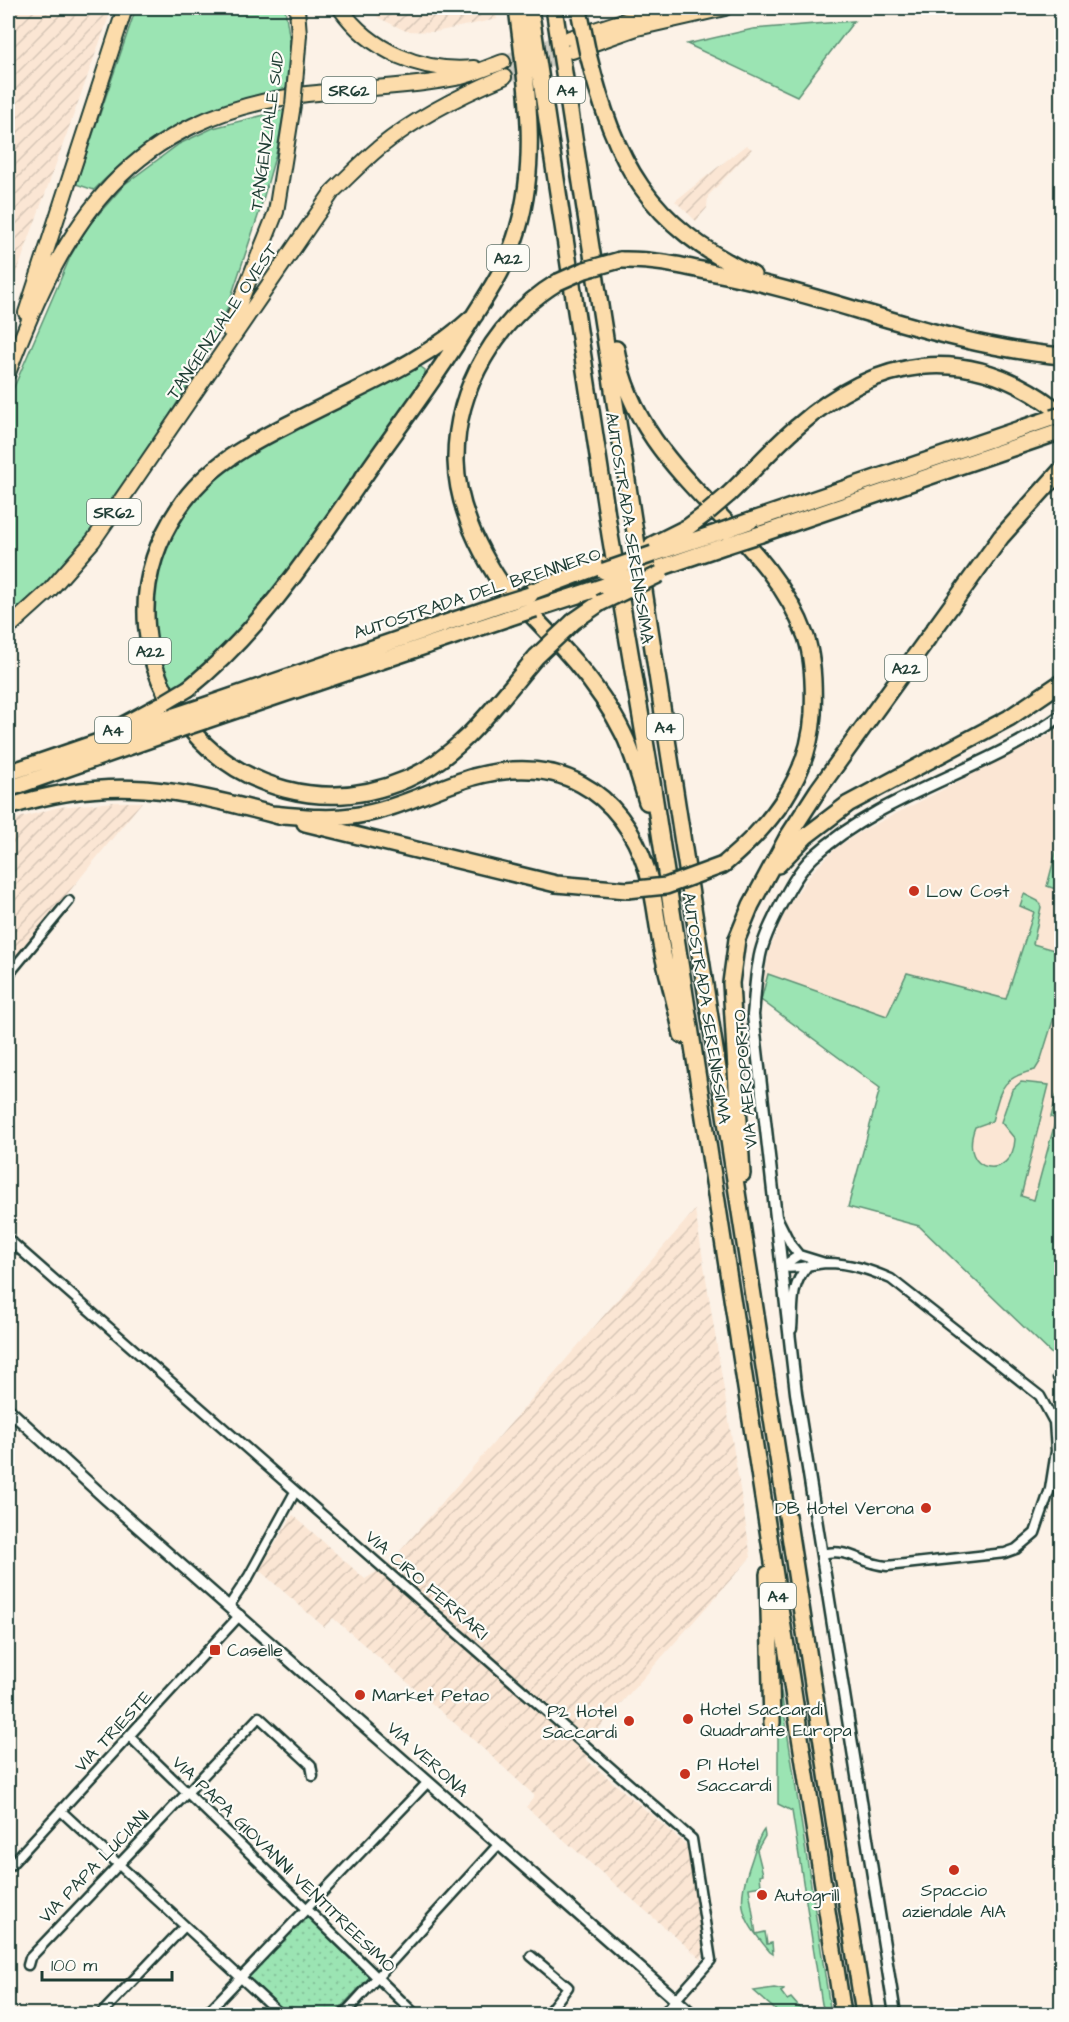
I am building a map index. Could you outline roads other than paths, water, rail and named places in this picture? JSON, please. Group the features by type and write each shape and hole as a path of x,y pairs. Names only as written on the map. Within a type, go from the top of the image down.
{"highway":[{"path":"19,344 31,295 125,8"},
{"name":"TANGENZIALE SUD","path":"217,357 276,212 293,105 300,8"},
{"name":"SR62","path":"8,374 54,264 88,211 111,185 144,155 172,136 207,118 273,99 458,78 497,64 464,69 409,62 357,30 340,8"},
{"name":"A4","path":"518,8 526,84"},
{"name":"AUTOSTRADA SERENISSIMA","path":"530,8 610,535 665,864 843,2014"},
{"name":"AUTOSTRADA SERENISSIMA","path":"554,8 864,2014"},
{"path":"663,8 571,45 725,8"},
{"path":"579,11 605,117 625,162 643,191 670,220 700,245 730,264 772,284"},
{"name":"TANGENZIALE OVEST","path":"8,628 50,590 93,541 333,191 380,147 410,126 447,103 504,77"},
{"name":"A22","path":"189,688 236,645 277,598 466,333 500,274 519,227 526,194 529,146 526,84"},
{"path":"8,807 94,787 143,787 197,796 556,884 627,891 666,886 723,865 751,841 777,811 796,781 807,752 814,697 807,639 795,611 776,580 669,463 639,414 617,359 600,257 580,172"},
{"path":"665,864 640,777 624,735 580,668 502,585 474,534 459,486 456,462 458,433 471,384 501,332 535,296 558,282 585,270 620,260 668,262 772,284 991,346 1062,356"},
{"name":"A22","path":"475,315 452,336 421,357 260,438 225,460 201,481 172,518 156,554 146,605 149,643 155,669 170,704 198,740 226,763 261,782 289,790 317,794 375,790 426,768 484,717 536,657 574,621 654,561"},
{"path":"654,561 688,527 729,495 796,427 831,400 867,379 903,367 944,365 991,373 1030,390 1056,421"},
{"name":"AUTOSTRADA DEL BRENNERO","path":"654,561 709,551 723,538 750,521 1056,421"},
{"name":"AUTOSTRADA DEL BRENNERO","path":"8,773 61,755 203,714 604,574 654,561 723,538 761,534 1056,421"},
{"name":"A22","path":"765,878 818,790 981,565 1022,511 1062,469"},
{"path":"531,599 604,574"},
{"name":"AUTOSTRADA DEL BRENNERO","path":"203,714 474,613 506,608"},
{"path":"765,878 806,836 848,804 1009,718 1062,682"},
{"name":"A4","path":"61,755 189,688"},
{"name":"AUTOSTRADA DEL BRENNERO","path":"8,789 177,722"},
{"path":"271,814 332,818 354,816 381,810 470,778 525,769 567,778 607,801 625,824 642,857 650,882 664,960 714,1177"},
{"name":"A4","path":"750,1282 733,1045 731,983 737,939 765,878"},
{"path":"769,1538 767,1585 773,1678 772,1723"}],"street":[{"name":"VIA AEROPORTO","path":"894,2014 791,1354 753,1015 759,959 770,926 786,893 812,858 848,829 1005,750 1040,731 1062,714"},
{"path":"8,975 69,901"},
{"path":"774,1212 791,1245 799,1255 825,1263 868,1269 891,1279 1040,1395 1054,1422 1056,1451 1042,1518 1035,1533 1016,1549 887,1566 869,1563 837,1550 822,1554"},
{"name":"VIA CIRO FERRARI","path":"8,1239 692,1839 711,1960 675,2000"},
{"path":"781,1268 799,1255"},
{"path":"781,1268 806,1268 825,1263"},
{"path":"791,1354 792,1291 797,1278 806,1268"},
{"name":"VIA VERONA","path":"8,1409 106,1499 692,2014"},
{"path":"229,1606 249,1576 295,1492"},
{"name":"VIA TRIESTE","path":"8,1868 240,1615"},
{"name":"VIA PAPA LUCIANI","path":"28,1965 30,1958 259,1717 311,1765 313,1776"},
{"name":"VIA PAPA GIOVANNI VENTITREESIMO","path":"130,1737 415,2014"},
{"path":"206,2014 428,1782"},
{"path":"61,1811 239,1979 280,2014"},
{"path":"344,2014 498,1845"},
{"path":"101,2014 184,1927"},
{"path":"531,1956 568,1987 547,2014"},
{"path":"663,2014 675,2000"}],"tunnel":[{"path":"503,62 568,39"},
{"path":"504,77 570,52"}],"place":[{"name":"Low Cost","path":"914,891"},
{"name":"DB Hotel Verona","path":"926,1508"},
{"name":"Caselle","path":"215,1650"},
{"name":"Market Petao","path":"360,1695"},
{"name":"Hotel Saccardi Quadrante Europa","path":"688,1719"},
{"name":"P2 Hotel Saccardi","path":"629,1721"},
{"name":"P1 Hotel Saccardi","path":"685,1774"},
{"name":"Spaccio aziendale AIA","path":"954,1870"},
{"name":"Autogrill","path":"762,1895"}]}
